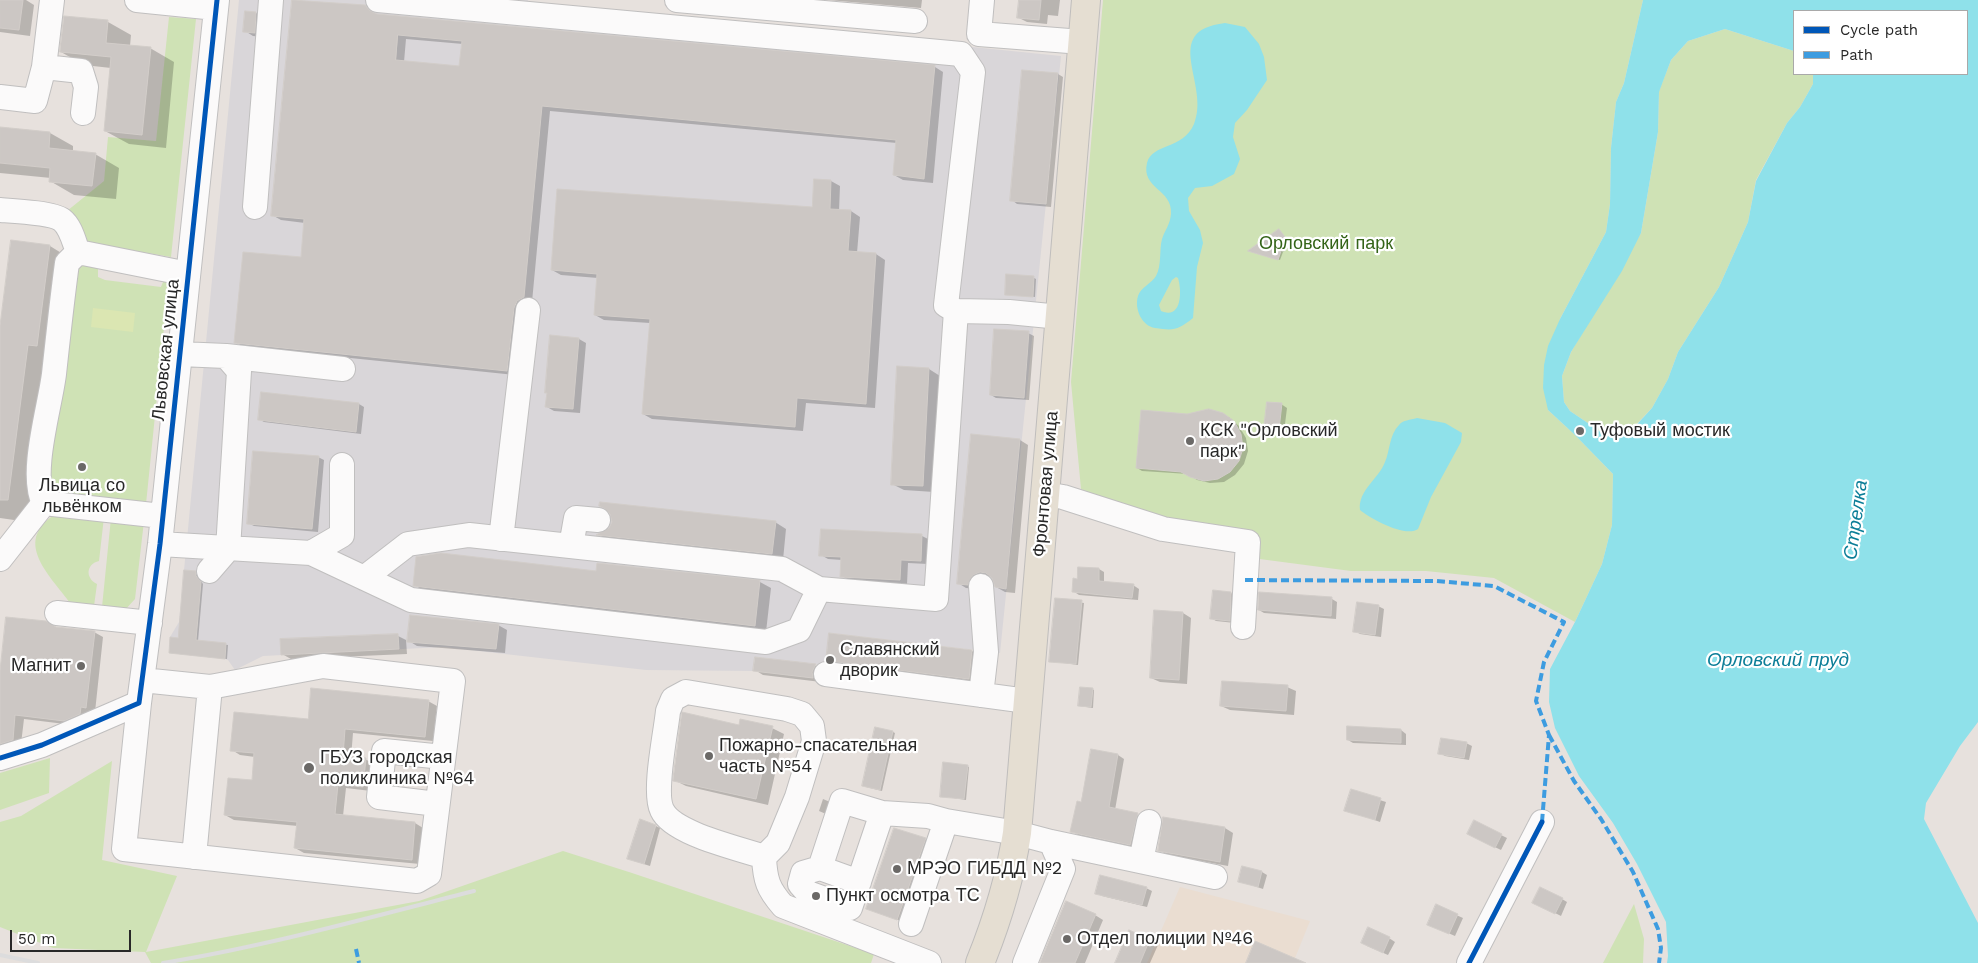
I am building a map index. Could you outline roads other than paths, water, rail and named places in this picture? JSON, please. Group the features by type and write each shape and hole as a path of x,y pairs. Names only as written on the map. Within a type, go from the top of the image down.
{"main road":[{"name":"Фронтовая улица","path":"980,963 997,920 1012,864 1017,833 1086,0"}],"street":[{"path":"0,97 35,100 44,67 52,0"},
{"path":"137,0 216,4"},
{"path":"255,207 271,0"},
{"path":"378,0 961,54 973,72 946,305 956,312 1009,312 1060,317"},
{"path":"677,0 779,4 915,21"},
{"path":"982,0 979,34 1082,42"},
{"name":"Львовская улица","path":"194,857 124,849 139,703 160,544 216,4"},
{"path":"44,67 81,71 86,87 83,113"},
{"path":"0,210 49,216 62,220 70,232 78,252"},
{"path":"78,252 188,274"},
{"path":"44,503 40,494 39,481 44,424 53,376 67,263 78,252"},
{"path":"501,539 528,310"},
{"path":"364,578 408,544 469,535 782,569 819,589 936,598 956,312"},
{"path":"180,354 226,356 343,369"},
{"path":"209,571 228,549 238,371 226,356"},
{"path":"311,553 342,535 342,466"},
{"path":"1045,494 1058,495 1163,529 1248,542 1243,626"},
{"path":"44,503 162,516"},
{"path":"0,559 44,503"},
{"path":"571,546 576,518 598,520"},
{"path":"160,544 311,553 411,600 766,642 799,630 819,589"},
{"path":"981,586 986,652 981,695"},
{"path":"57,613 150,623"},
{"path":"142,680 210,687 323,666 453,681 429,874 417,881 194,857 210,687"},
{"path":"826,674 1028,701"},
{"path":"764,857 683,830 669,821 661,809 658,791 668,711 673,700 686,692 787,708 802,714 812,726 814,741 797,797 778,843 764,857 765,877 772,894 783,906 930,963"},
{"path":"0,758 42,744 139,703"},
{"path":"437,804 379,797 384,751 443,758"},
{"path":"820,868 842,800 882,813 928,816 946,821 1017,833 1215,877"},
{"path":"859,882 820,868 803,873 800,884 808,893 850,908 859,882 882,813"},
{"path":"910,924 946,821"},
{"path":"1141,861 1150,822"},
{"path":"1469,963 1542,822"},
{"path":"1025,963 1063,869 1051,842"}],"water":[{"name":"Орловский пруд","path":"1643,0 1978,0 1978,722 1960,746 1926,803 1924,819 1978,923 1978,963 1667,963 1666,922 1637,864 1613,823 1579,776 1555,728 1549,702 1550,669 1575,622 1602,564 1612,525 1613,474 1548,410 1543,388 1544,365 1548,346 1560,319 1606,232 1610,204 1611,148 1616,102 1624,83","holes":["1793,10 1968,10 1968,75 1813,75 1813,84 1800,107 1787,123 1756,181 1748,222 1719,287 1678,352 1668,379 1652,408 1628,434 1607,436 1570,411 1564,402 1562,376 1571,352 1622,271 1641,233 1658,132 1659,92 1671,60 1688,41 1725,29 1793,51"]},
{"path":"1225,23 1245,27 1259,44 1264,57 1267,80 1247,110 1235,123 1233,137 1240,159 1234,174 1212,186 1195,188 1188,198 1189,211 1200,230 1203,243 1197,267 1193,318 1176,329 1155,328 1146,324 1140,316 1137,301 1139,293 1154,279 1158,272 1162,239 1169,224 1171,214 1167,199 1148,178 1146,172 1147,163 1155,152 1183,138 1194,124 1198,109 1197,92 1191,62 1191,48 1195,37 1205,28","holes":["1176,277 1178,278 1180,297 1177,308 1168,313 1161,311 1159,305 1172,280"]},
{"path":"1417,418 1445,423 1462,433 1461,442 1431,497 1418,529 1405,531 1389,526 1365,514 1360,510 1360,503 1365,491 1387,458 1391,438 1396,429 1403,422"}],"railway":[{"path":"163,963 280,940 474,891"},
{"path":"0,955 38,963"}],"place":[{"name":"Туфовый мостик","path":"1580,431"},
{"name":"КСК \"Орловский парк\"","path":"1190,441"},
{"name":"Львица со львёнком","path":"82,467"},
{"name":"Славянский дворик","path":"830,660"},
{"name":"Магнит","path":"81,666"},
{"name":"Пожарно-спасательная часть №54","path":"709,756"},
{"name":"ГБУЗ городская поликлиника №64","path":"309,768"},
{"name":"МРЭО ГИБДД №2","path":"897,869"},
{"name":"Пункт осмотра ТС","path":"816,896"},
{"name":"Отдел полиции №46","path":"1067,939"}],"park label":[{"name":"Орловский парк","path":"1326,244"}],"water label":[{"name":"Стрелка","path":"1856,520"}]}
